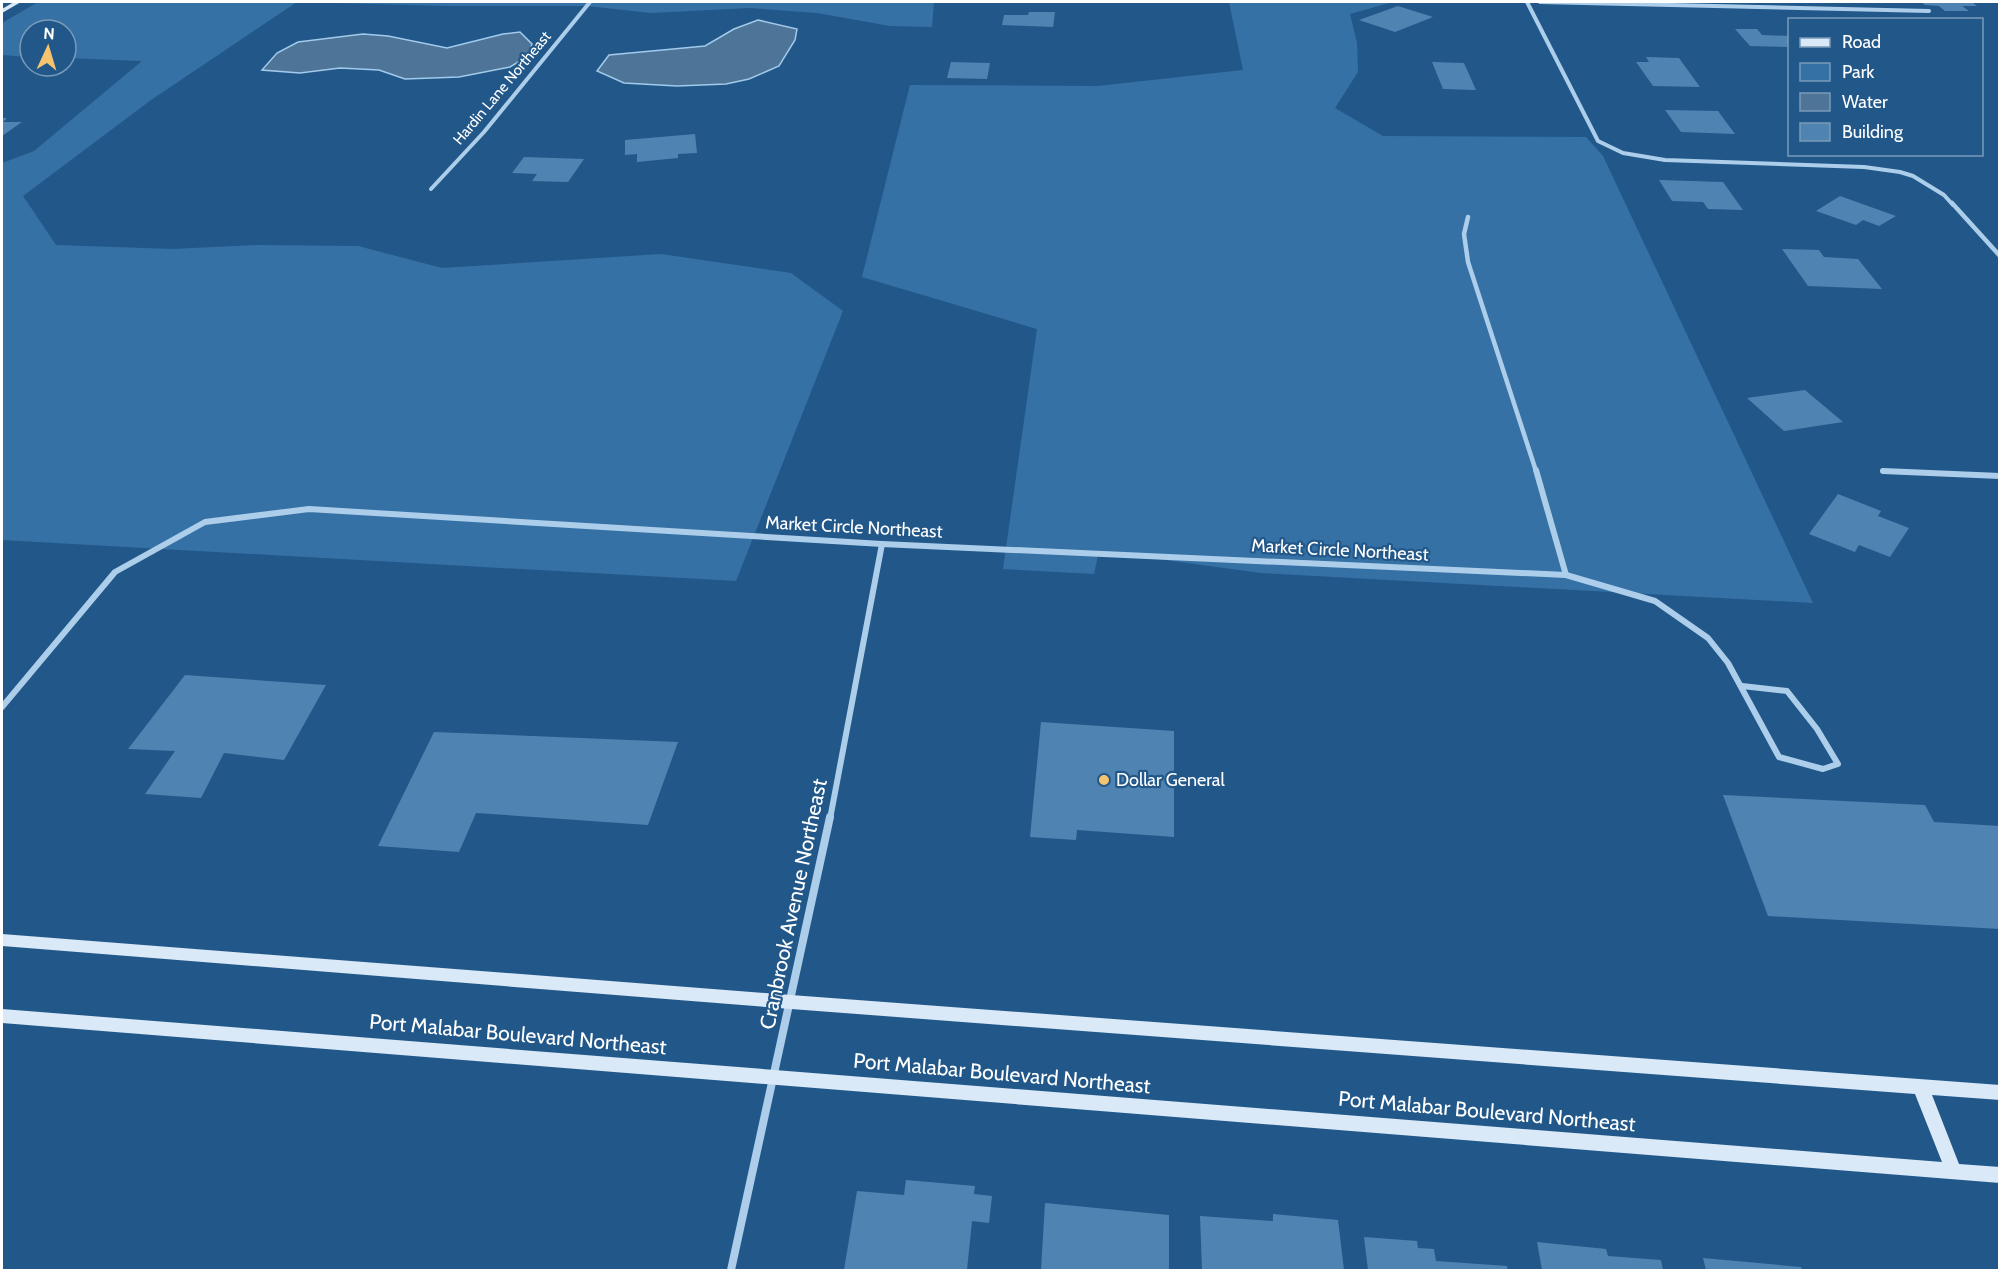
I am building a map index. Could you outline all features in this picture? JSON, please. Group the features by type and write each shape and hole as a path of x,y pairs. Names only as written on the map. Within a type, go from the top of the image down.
{"street":[{"path":"2,11 18,2"},
{"name":"Hardin Lane Northeast","path":"431,189 490,125 590,2"},
{"path":"1527,2 1598,141 1623,153 1665,160 1864,167 1900,172 1913,176 1944,195 2000,256"},
{"path":"1540,2 1929,12"},
{"path":"1468,217 1463,228 1462,240 1468,262 1532,456 1566,575"},
{"path":"1883,471 2000,476"},
{"name":"Market Circle Northeast","path":"2,707 115,572 205,522 309,509 882,544 1566,575 1655,601 1708,638 1728,663 1779,757 1823,769 1838,764 1817,729 1787,691 1742,686"},
{"name":"Cranbrook Avenue Northeast","path":"731,1270 842,763 882,544"},
{"path":"2,940 2000,1093"},
{"name":"Port Malabar Boulevard Northeast","path":"2,1016 2000,1175"},
{"path":"1920,1086 1954,1171"}],"green space":[{"path":"38,2 297,2 151,100 23,196 56,245 172,249 258,245 358,246 442,268 661,254 791,273 843,311 736,581 2,540 2,163 34,151 142,61 78,58 78,18 18,18 18,56 2,55 2,23"},
{"path":"297,2 934,2 932,27 890,26 817,13 750,8 651,13 587,6 447,6"},
{"path":"1229,2 1393,2 1350,14 1357,43 1358,72 1335,108 1383,136 1586,137 1603,156 1813,603 1261,573 1099,551 1094,574 1003,569 1037,329 862,277 910,85 1098,86 1243,70"}],"water":[{"path":"758,20 797,29 795,40 779,66 749,79 726,84 677,86 624,83 597,71 609,55 705,46 734,29"},
{"path":"520,32 532,44 528,56 510,67 459,77 405,79 379,70 340,68 300,73 262,70 277,53 298,42 363,34 388,36 447,48"}],"building":[{"path":"1921,2 1972,2 1977,6 1962,6 1969,11 1945,11 1939,6 1925,5"},
{"path":"1398,6 1433,17 1395,32 1359,20"},
{"path":"1029,12 1055,12 1053,27 1002,25 1004,15 1028,15"},
{"path":"1735,29 1757,29 1762,35 1788,36 1788,47 1750,46"},
{"path":"1646,57 1679,58 1700,87 1653,86 1636,62 1649,62"},
{"path":"951,62 990,63 987,79 947,78"},
{"path":"1432,62 1464,63 1476,90 1443,89"},
{"path":"1665,110 1718,111 1735,134 1681,132"},
{"path":"2,118 7,118 3,122 22,122 2,136"},
{"path":"695,134 697,153 678,154 678,158 637,162 637,154 625,155 625,140"},
{"path":"524,157 584,159 568,182 532,181 537,174 512,173"},
{"path":"1659,180 1723,182 1743,210 1708,209 1703,202 1672,201"},
{"path":"1840,196 1896,216 1879,226 1863,220 1856,225 1816,211"},
{"path":"1782,249 1819,250 1824,257 1858,259 1882,289 1808,286"},
{"path":"1805,390 1843,422 1784,431 1747,398"},
{"path":"1838,494 1881,511 1878,516 1909,528 1890,557 1859,545 1855,552 1809,534"},
{"path":"185,675 326,685 284,760 224,753 201,798 145,794 175,751 128,749"},
{"name":"Dollar General","path":"1041,722 1174,731 1174,837 1077,830 1076,840 1030,837"},
{"path":"434,732 678,742 648,825 476,813 459,852 378,846"},
{"path":"1723,795 1925,805 1934,822 2000,826 2000,929 1768,916"},
{"path":"906,1180 975,1186 974,1194 992,1196 989,1223 972,1221 967,1270 844,1270 857,1191 904,1195"},
{"path":"1045,1203 1169,1215 1169,1270 1041,1270"},
{"path":"1273,1214 1338,1220 1344,1270 1202,1270 1200,1216 1273,1221"},
{"path":"1364,1237 1417,1241 1418,1248 1434,1249 1436,1261 1507,1266 1508,1270 1368,1270"},
{"path":"1537,1242 1606,1249 1608,1256 1661,1260 1663,1270 1542,1270"},
{"path":"1703,1258 1801,1267 1802,1270 1706,1270"}],"place":[{"name":"Dollar General","path":"1104,780"}]}
